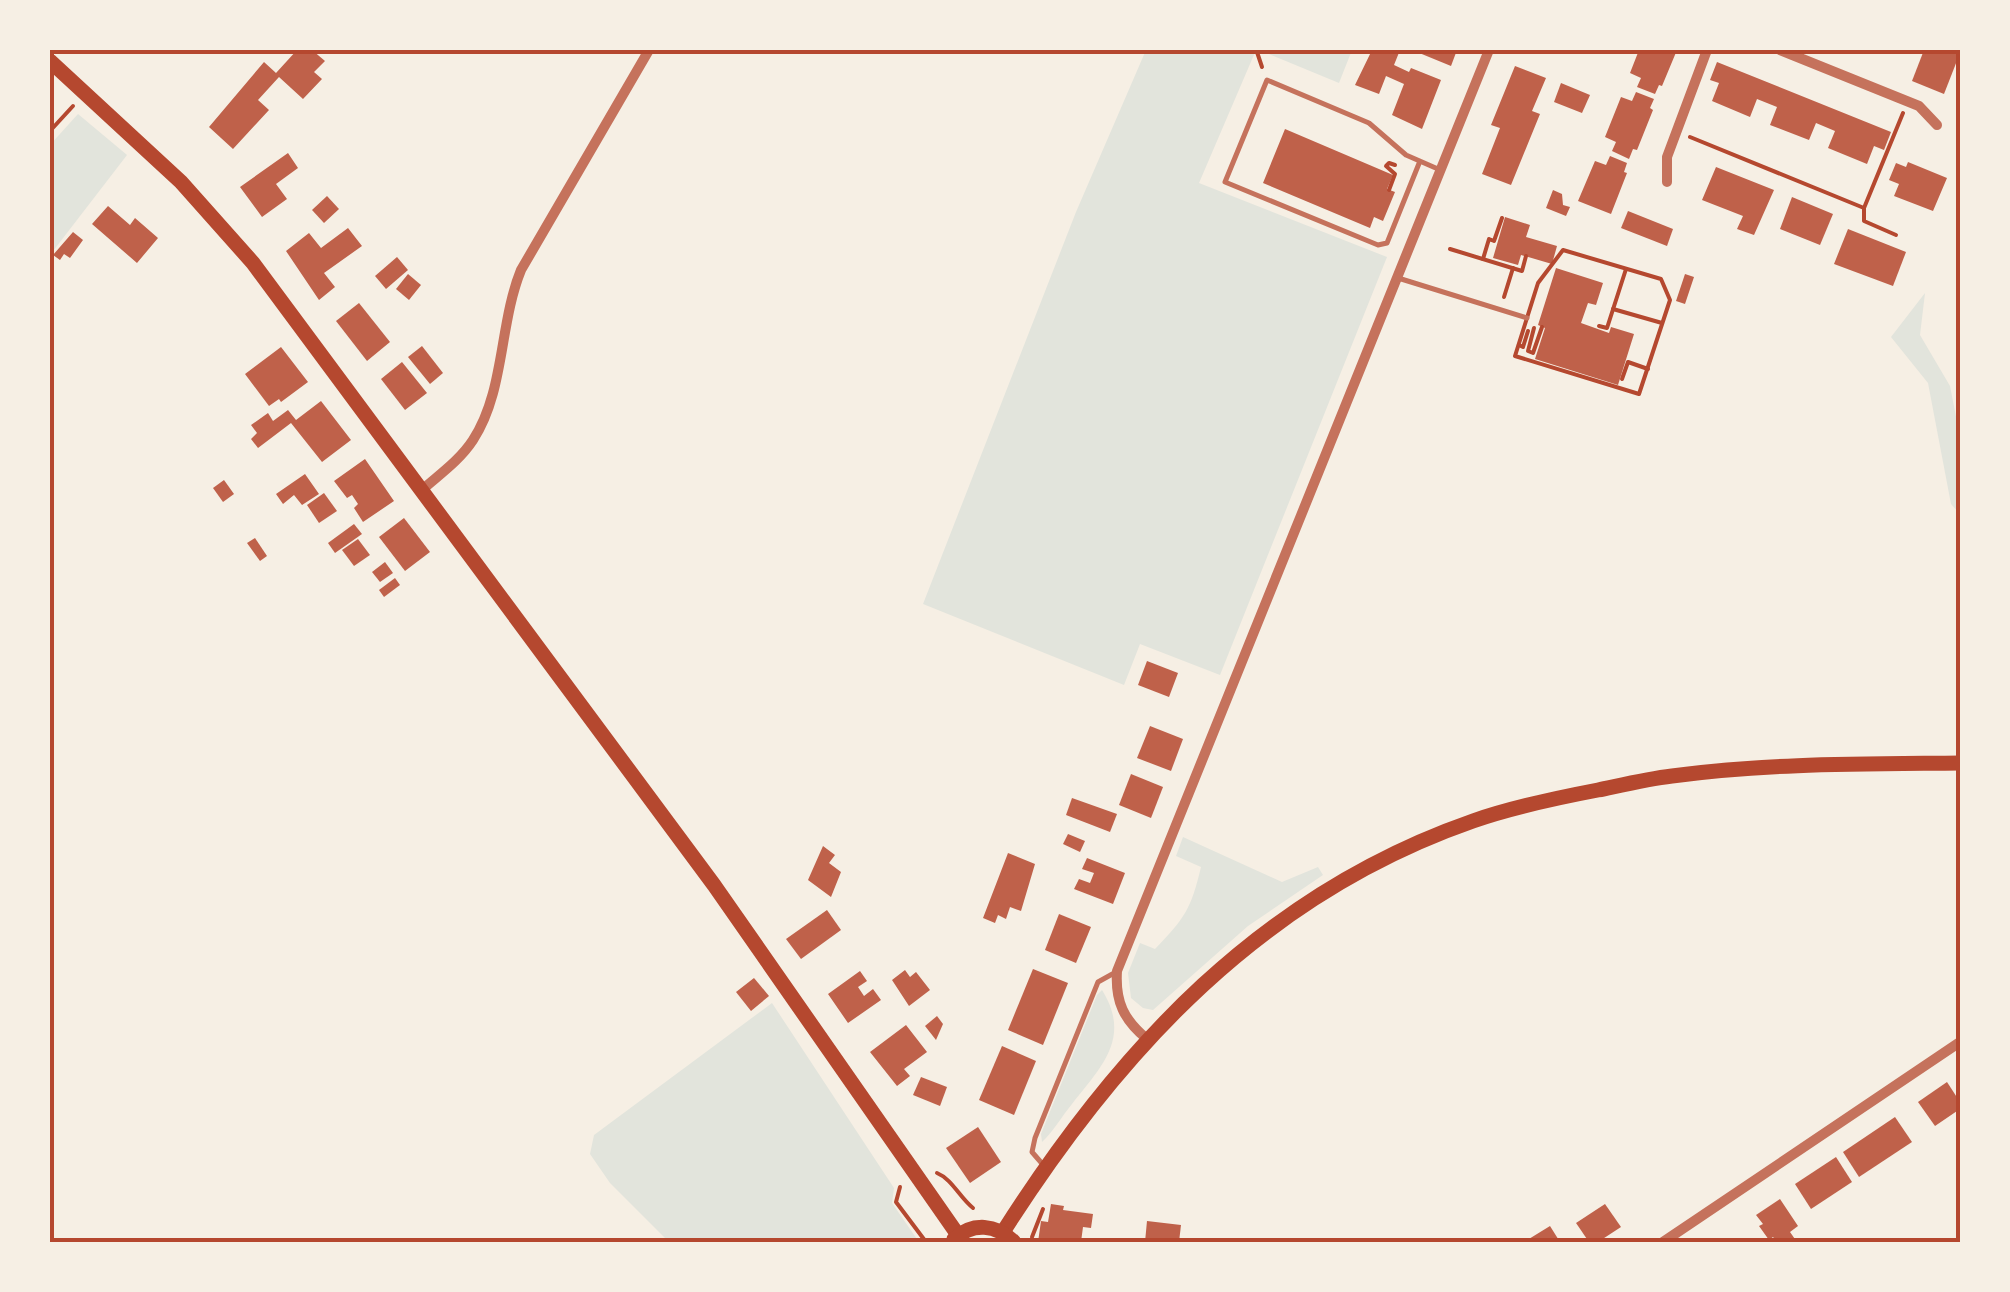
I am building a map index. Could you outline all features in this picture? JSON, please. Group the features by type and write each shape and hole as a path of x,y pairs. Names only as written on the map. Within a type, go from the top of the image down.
{"main road":[{"path":"50,61 206,208 264,277 741,924 955,1238 972,1227 988,1226 1008,1237 1046,1170 1147,1040 1212,973 1326,888 1401,849 1474,820 1671,776 1824,764 1960,763"}],"street":[{"path":"423,489 461,456 478,430 488,407 508,307 521,270 649,50"},
{"path":"1147,1040 1131,1026 1120,1008 1118,972 1489,50"},
{"path":"1667,182 1667,157 1706,50"},
{"path":"1780,50 1919,106 1937,125"},
{"path":"1662,1242 1960,1042"}],"lane":[{"path":"1420,161 1388,243 1378,245 1225,182 1267,80 1369,123 1406,155 1420,161 1441,170"},
{"path":"1398,278 1528,318"},
{"path":"1046,1170 1032,1152 1035,1138 1098,982 1118,972"}],"path":[{"path":"1253,50 1267,80"},
{"path":"50,132 86,91"},
{"path":"1896,235 1864,221 1864,208 1908,101"},
{"path":"1676,132 1864,208"},
{"path":"1389,190 1395,174 1387,164 1416,173"},
{"path":"1484,259 1489,239 1494,240 1502,218"},
{"path":"1450,249 1522,271 1526,256"},
{"path":"1563,250 1626,269 1661,280 1670,300 1640,394 1515,356 1538,283 1563,250"},
{"path":"1500,309 1513,268"},
{"path":"1599,326 1607,328 1626,269"},
{"path":"1613,309 1662,323"},
{"path":"1519,345 1523,346 1529,327 1535,328 1528,351 1533,353 1542,327"},
{"path":"1622,379 1628,362 1648,369"},
{"path":"943,1175 964,1201 980,1210"},
{"path":"899,1191 896,1202 926,1242"},
{"path":"1032,1242 1044,1207"},
{"path":"916,1228 925,1222"}],"shaded area":[{"path":"1146,50 1256,50 1199,183 1387,257 1220,675 1140,644 1124,685 923,604 1076,212"},
{"path":"1259,50 1352,50 1339,83"},
{"path":"78,114 127,155 50,255 50,145"},
{"path":"1925,293 1920,335 1950,386 1960,437 1960,514 1951,504 1928,383 1891,337"},
{"path":"1183,837 1282,882 1318,867 1323,875 1248,926 1153,1010 1143,1008 1131,998 1128,973 1140,943 1155,949 1173,929 1186,912 1201,867 1176,856"},
{"path":"1102,990 1114,1023 1109,1051 1042,1142 1041,1134"},
{"path":"772,1003 894,1188 892,1203 919,1242 669,1242 610,1183 590,1154 594,1135"}],"building":[{"path":"297,50 312,50 325,61 314,72 322,79 303,99 279,77 258,100 269,110 233,149 209,127 264,62 276,73"},
{"path":"1372,50 1400,50 1394,65 1441,80 1422,129 1392,115 1404,84 1386,76 1379,94 1355,85"},
{"path":"1412,50 1457,50 1451,66"},
{"path":"1639,50 1677,50 1655,94 1637,87 1641,78 1630,73"},
{"path":"1924,50 1960,53 1944,94 1912,81"},
{"path":"1717,62 1891,132 1884,150 1874,146 1867,164 1828,148 1835,131 1816,123 1809,140 1770,125 1777,107 1757,99 1750,117 1712,101 1719,83 1710,80"},
{"path":"1515,66 1546,78 1532,111 1540,114 1511,185 1482,174 1500,128 1491,125"},
{"path":"1561,83 1590,95 1582,113 1554,102"},
{"path":"1636,92 1654,99 1650,108 1653,110 1637,150 1633,149 1629,159 1612,151 1616,142 1605,137 1621,97 1632,101"},
{"path":"1285,129 1393,175 1387,189 1395,192 1383,221 1374,217 1370,228 1263,183"},
{"path":"288,153 298,168 276,184 287,199 262,217 240,187"},
{"path":"1610,156 1627,163 1611,214 1578,201 1595,161 1606,165"},
{"path":"1908,162 1947,178 1933,211 1894,196 1899,184 1889,180 1896,163 1906,167"},
{"path":"1716,167 1774,190 1754,235 1737,229 1743,216 1702,200"},
{"path":"1553,190 1562,194 1563,205 1570,207 1566,216 1546,208"},
{"path":"327,196 339,209 324,223 312,210"},
{"path":"1792,197 1833,214 1820,245 1780,229"},
{"path":"108,206 130,225 135,218 158,238 137,263 92,224"},
{"path":"1628,211 1673,229 1667,246 1621,228"},
{"path":"1505,217 1530,225 1526,237 1557,246 1552,264 1521,255 1518,265 1493,258"},
{"path":"348,228 362,246 324,273 335,287 319,300 286,251 309,233 321,248"},
{"path":"1848,229 1906,252 1893,286 1834,264"},
{"path":"73,232 83,240 70,258 64,254 60,260 53,255"},
{"path":"397,257 408,270 386,289 375,276"},
{"path":"1556,268 1603,283 1596,305 1588,303 1581,323 1609,333 1611,327 1634,334 1618,385 1535,359 1545,328 1538,325"},
{"path":"408,274 421,285 409,300 396,289"},
{"path":"1685,274 1694,277 1685,304 1676,301"},
{"path":"359,303 390,342 367,361 336,321"},
{"path":"422,346 443,373 430,384 408,357"},
{"path":"281,347 308,382 269,406 245,374"},
{"path":"402,362 427,393 405,410 381,379"},
{"path":"321,401 351,440 322,462 291,423 258,448 251,439 257,433 251,425 268,413 273,421 288,410 296,420"},
{"path":"365,459 394,501 363,522 354,508 358,504 352,495 347,498 334,481"},
{"path":"305,474 319,494 302,505 294,495 283,504 276,494"},
{"path":"224,480 234,494 223,502 213,488"},
{"path":"324,493 337,511 319,523 307,505"},
{"path":"404,518 430,552 405,571 379,537"},
{"path":"354,524 362,534 335,553 328,543"},
{"path":"255,538 267,556 260,561 247,543"},
{"path":"358,539 370,555 354,566 342,550"},
{"path":"385,562 393,573 380,582 372,572"},
{"path":"395,578 400,585 384,597 379,590"},
{"path":"1147,661 1178,673 1169,697 1138,685"},
{"path":"1150,726 1183,739 1171,771 1137,758"},
{"path":"1131,774 1163,787 1151,818 1119,805"},
{"path":"1072,798 1117,814 1110,832 1066,815"},
{"path":"1068,834 1085,841 1080,852 1063,844"},
{"path":"823,846 835,855 829,863 841,872 831,897 808,880"},
{"path":"1008,853 1035,864 1021,911 1010,907 1006,919 998,915 995,923 983,918"},
{"path":"1087,858 1125,873 1113,904 1074,889 1079,879 1090,883 1094,873 1082,869"},
{"path":"827,910 841,930 801,959 786,939"},
{"path":"1059,914 1091,927 1076,963 1045,950"},
{"path":"1033,969 1068,983 1043,1045 1008,1030"},
{"path":"905,970 910,977 916,972 930,990 909,1006 892,980"},
{"path":"860,971 867,981 858,987 864,996 873,989 881,1000 848,1023 828,994"},
{"path":"754,978 769,996 751,1011 736,992"},
{"path":"937,1016 943,1024 936,1040 925,1026"},
{"path":"906,1025 927,1052 904,1069 910,1076 897,1086 870,1052"},
{"path":"1002,1046 1036,1061 1014,1115 979,1100"},
{"path":"921,1077 947,1087 940,1106 913,1095"},
{"path":"1947,1082 1960,1102 1960,1109 1935,1126 1918,1102"},
{"path":"1895,1117 1912,1142 1859,1177 1843,1152"},
{"path":"978,1127 1001,1162 970,1183 946,1148"},
{"path":"1836,1157 1852,1182 1811,1209 1795,1184"},
{"path":"1780,1199 1798,1226 1790,1232 1797,1242 1777,1242 1773,1237 1769,1240 1759,1226 1763,1224 1756,1215"},
{"path":"1051,1204 1064,1206 1063,1210 1093,1214 1091,1228 1083,1227 1081,1242 1038,1242 1041,1221 1048,1222"},
{"path":"1605,1204 1621,1227 1598,1242 1589,1242 1576,1223"},
{"path":"1147,1221 1181,1225 1179,1242 1145,1242"},
{"path":"1550,1226 1560,1242 1524,1242"}]}
